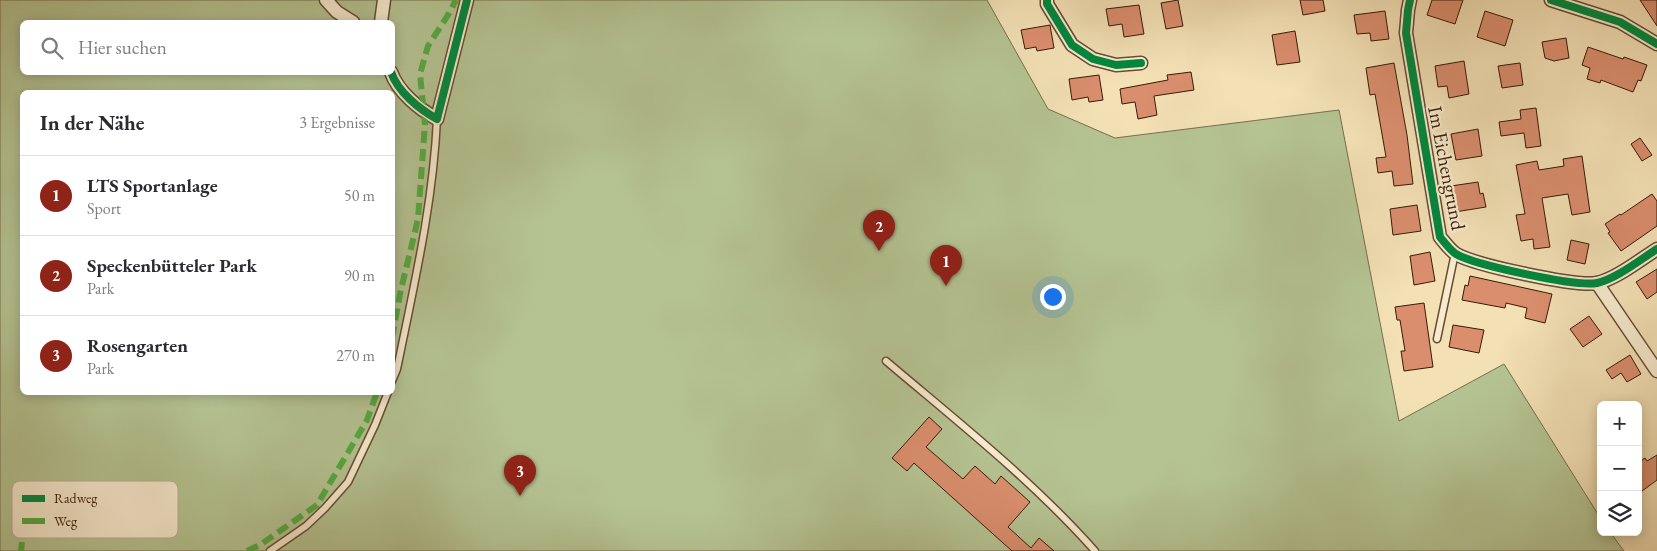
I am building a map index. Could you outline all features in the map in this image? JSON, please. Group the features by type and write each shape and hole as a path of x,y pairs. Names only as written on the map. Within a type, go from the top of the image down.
{"street":[{"path":"326,0 337,12 350,20"},
{"path":"381,20 384,0"},
{"path":"392,75 395,83 424,111 437,119 467,0"},
{"path":"1047,0 1047,4 1072,45 1093,59 1116,65 1140,63"},
{"name":"Im Eichengrund","path":"1410,0 1406,33 1440,237 1455,253 1473,261 1569,283 1597,283"},
{"path":"1552,0 1620,22 1657,44"},
{"path":"1657,249 1618,274 1597,283 1657,371"}],"lane":[{"path":"395,374 423,244 431,189 437,119"},
{"path":"1437,339 1455,253"},
{"path":"886,361 1006,462 1095,551"},
{"path":"270,551 306,526 348,482 387,395"}],"green space":[{"path":"0,0 987,0 1048,109 1115,138 1339,110 1399,421 1504,364 1597,513 1597,536 1613,536 1624,551 0,551"}],"building":[{"path":"1178,0 1183,26 1166,29 1161,3"},
{"path":"1300,0 1323,0 1325,11 1303,15"},
{"path":"1432,0 1463,0 1455,24 1427,15"},
{"path":"1640,0 1657,0 1657,26"},
{"path":"1139,5 1144,34 1124,37 1122,24 1109,26 1106,9"},
{"path":"1385,11 1389,39 1371,41 1370,33 1357,34 1354,15"},
{"path":"1485,11 1513,20 1505,46 1477,37"},
{"path":"1050,25 1054,48 1037,51 1036,47 1025,49 1021,30"},
{"path":"1295,31 1300,62 1277,65 1272,35"},
{"path":"1566,38 1569,58 1554,61 1545,58 1542,42"},
{"path":"1588,47 1647,65 1641,81 1638,80 1633,92 1601,80 1600,83 1587,79 1590,68 1582,65"},
{"path":"1464,61 1469,94 1449,98 1447,86 1438,87 1435,66"},
{"path":"1394,63 1407,135 1413,184 1394,186 1392,171 1378,173 1376,158 1386,157 1375,94 1370,95 1366,68"},
{"path":"1520,63 1523,85 1502,88 1498,66"},
{"path":"1191,72 1194,90 1154,96 1157,115 1138,119 1135,102 1122,104 1120,89 1168,80 1167,75"},
{"path":"1099,75 1103,100 1089,102 1088,97 1072,100 1069,79"},
{"path":"1536,108 1541,146 1526,148 1524,133 1501,136 1499,122 1521,119 1520,110"},
{"path":"1478,129 1482,156 1456,160 1451,134"},
{"path":"1640,138 1652,155 1642,161 1631,144"},
{"path":"1582,156 1590,212 1572,215 1568,194 1542,198 1550,247 1534,249 1533,239 1521,241 1516,215 1525,214 1516,165 1537,161 1539,170 1564,166 1563,159"},
{"path":"1478,182 1480,194 1483,193 1486,207 1455,212 1451,186"},
{"path":"1652,194 1657,201 1657,226 1621,251 1608,233 1610,232 1605,224"},
{"path":"1417,205 1421,231 1393,235 1390,209"},
{"path":"1571,240 1589,244 1585,264 1567,260"},
{"path":"1430,252 1435,281 1414,285 1410,256"},
{"path":"1657,269 1657,292 1647,299 1636,282"},
{"path":"1470,276 1552,294 1545,323 1525,318 1527,308 1506,303 1505,308 1462,300 1465,285 1468,286"},
{"path":"1424,303 1433,367 1404,371 1401,351 1405,351 1400,320 1397,320 1395,307"},
{"path":"1589,316 1602,334 1583,347 1570,329"},
{"path":"1453,325 1484,330 1479,353 1449,347"},
{"path":"1630,355 1641,374 1627,382 1621,373 1612,379 1606,370"},
{"path":"929,417 942,429 926,447 963,479 975,466 995,484 1001,476 1030,502 1008,527 1031,548 1039,538 1054,551 1012,551 914,463 907,471 892,458"},
{"path":"1657,455 1657,480 1642,491 1642,460 1645,458 1647,461"}],"marked path":[{"path":"395,322 418,219 425,124 420,74 428,46 456,0"},
{"path":"247,551 260,545 317,505 367,420 376,395"},
{"path":"21,551 22,542"}],"cycle path":[{"path":"392,75 410,99 437,119 467,0"},
{"path":"1047,0 1047,4 1072,45 1093,59 1116,65 1141,63"},
{"path":"1410,0 1406,33 1440,237 1450,248 1456,254 1483,264 1569,282 1586,283 1604,281 1657,249"},
{"path":"1551,0 1620,22 1657,44"}],"place":[{"name":"Speckenbütteler Park","path":"879,251"},
{"name":"LTS Sportanlage","path":"946,286"},
{"name":"Rosengarten","path":"520,496"}]}
